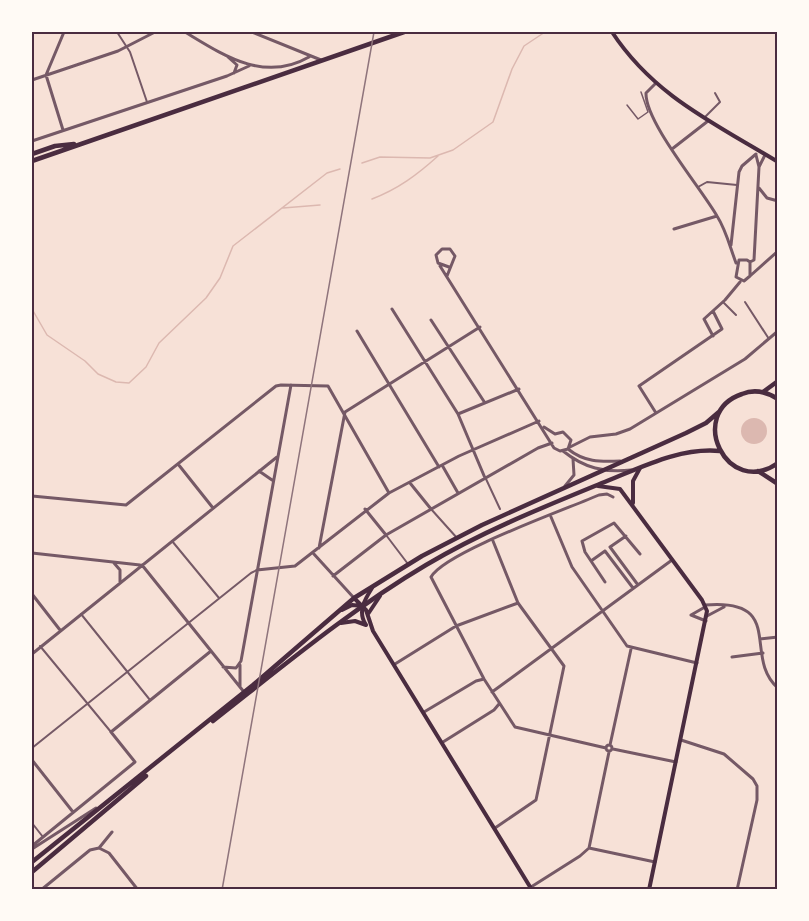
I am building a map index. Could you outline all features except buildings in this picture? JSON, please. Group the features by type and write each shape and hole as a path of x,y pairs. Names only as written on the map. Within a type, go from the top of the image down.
{"main road":[{"path":"32,161 404,32"},
{"path":"612,32 632,60 655,84 757,152 777,162"},
{"path":"32,154 55,146 79,144"},
{"path":"32,862 242,690 254,688 276,664 354,598 457,538 706,423 738,395 763,392 777,381"},
{"path":"763,392 777,399"},
{"path":"720,411 715,431 720,452 735,467 758,471 777,484"},
{"path":"32,872 136,783 254,688 277,673 340,623 427,564 485,534 640,468 688,452 720,452"},
{"path":"758,471 777,463"},
{"path":"633,504 633,480 640,468"},
{"path":"597,486 620,489 705,606 706,618 649,890"},
{"path":"366,625 362,619 364,599 374,586"},
{"path":"368,615 383,593"},
{"path":"354,598 364,606 374,631 532,888"},
{"path":"342,610 352,605 364,606"},
{"path":"340,623 355,621 374,631"}],"street":[{"path":"63,130 46,75 64,32"},
{"path":"117,32 127,47 147,102"},
{"path":"32,80 127,47 155,32"},
{"path":"185,32 249,66 280,66 309,57"},
{"path":"252,32 261,33 309,57 325,60"},
{"path":"222,53 235,62 237,69 233,74"},
{"path":"32,141 233,74 249,66"},
{"path":"655,84 646,93 646,97 672,149 717,216 731,247 736,263 736,277 740,282"},
{"path":"672,149 706,119 720,102 715,93"},
{"path":"754,260 759,188 757,152"},
{"path":"731,247 740,168 757,152"},
{"path":"759,167 765,155"},
{"path":"698,188 707,182 737,185"},
{"path":"759,188 767,198 777,201"},
{"path":"757,203 767,198"},
{"path":"674,229 717,216"},
{"path":"441,266 449,267 454,264 455,256 446,248 436,255 441,266 557,450 567,449 583,440 623,432 744,359 777,331"},
{"path":"713,336 704,321 740,282 765,264 777,251"},
{"path":"736,263 743,259 765,264"},
{"path":"750,262 750,276"},
{"path":"447,276 449,267"},
{"path":"723,302 736,315"},
{"path":"745,302 769,339"},
{"path":"392,309 458,414 500,509"},
{"path":"656,413 639,386 723,327 713,311"},
{"path":"431,320 484,404"},
{"path":"318,549 345,412 480,327"},
{"path":"357,331 458,493"},
{"path":"242,690 240,664 291,385"},
{"path":"32,496 123,506 276,386 291,385 324,385 331,388 389,493"},
{"path":"458,414 519,389"},
{"path":"341,424 350,421"},
{"path":"32,748 257,570 290,567 314,553 365,509 389,493 473,450 539,421"},
{"path":"542,426 555,434 563,432 570,437 583,440"},
{"path":"333,576 386,535 552,442 555,434"},
{"path":"565,487 574,475 573,459 567,449 570,437"},
{"path":"567,449 590,460 622,461"},
{"path":"32,654 277,457"},
{"path":"573,459 603,470 640,468"},
{"path":"178,464 213,508"},
{"path":"259,471 273,480"},
{"path":"410,483 457,538"},
{"path":"614,497 607,494 599,495 550,516 446,562 431,577 484,679 518,729 676,762"},
{"path":"365,509 408,565"},
{"path":"550,516 570,563 631,649 697,663"},
{"path":"605,582 590,561 582,541 611,523 619,527 640,554"},
{"path":"322,533 330,538"},
{"path":"590,561 626,536"},
{"path":"172,541 219,598"},
{"path":"493,541 518,603 564,666 535,802 495,828"},
{"path":"608,549 638,585"},
{"path":"608,549 633,588"},
{"path":"32,553 142,565 242,690"},
{"path":"314,553 354,598"},
{"path":"492,692 672,560"},
{"path":"112,562 120,570 120,583"},
{"path":"32,594 60,630"},
{"path":"395,664 456,626 518,603"},
{"path":"726,606 706,618 691,615 705,606 726,606 748,611 757,622 768,677 777,688"},
{"path":"81,614 150,700"},
{"path":"760,639 777,637"},
{"path":"32,847 135,762 40,646"},
{"path":"532,888 589,848 631,649"},
{"path":"111,732 211,651"},
{"path":"732,657 763,653"},
{"path":"223,667 232,670 240,664"},
{"path":"424,712 481,678 484,679"},
{"path":"442,742 494,710 499,704"},
{"path":"681,740 724,754 753,778 757,786 757,800 737,890"},
{"path":"32,760 73,812"},
{"path":"32,847 103,805"},
{"path":"32,823 43,837"},
{"path":"99,849 112,832"},
{"path":"589,848 655,862"},
{"path":"41,890 90,850 99,849 108,853 138,890"}],"lane":[{"path":"627,105 634,118 638,119 645,115 648,112 641,92"}],"shaded area":[{"path":"754,418 763,422 767,431 763,440 754,444 745,440 741,431 745,422"}],"waterway":[{"path":"362,163 380,157 430,158 453,150 493,122 512,69 524,46 545,32"},
{"path":"372,199 407,181 438,156"},
{"path":"32,309 47,335 85,361 98,374 116,382 129,383 146,367 159,343 206,298 220,278 233,246 327,173 340,169"},
{"path":"283,208 320,205"}],"railway":[{"path":"222,890 374,32"}]}
